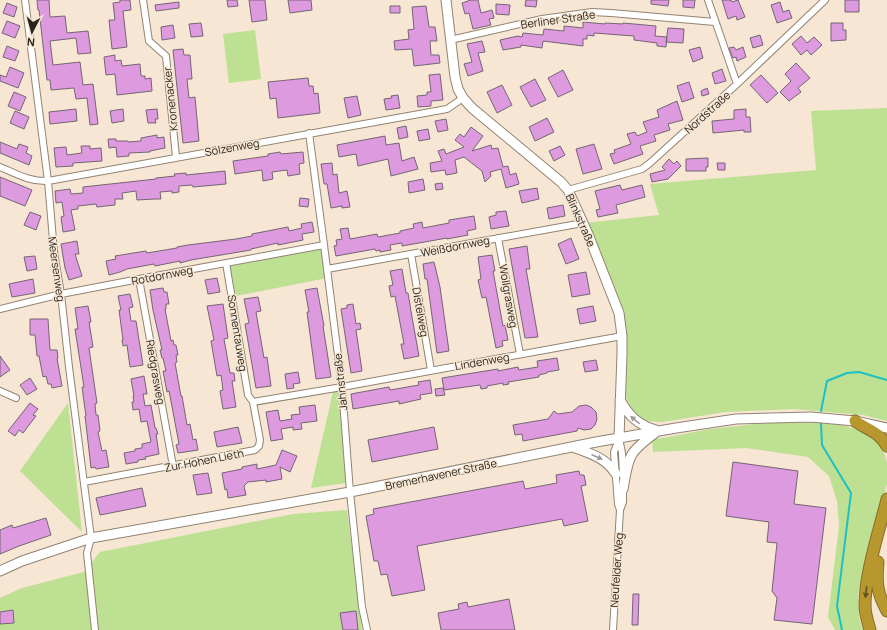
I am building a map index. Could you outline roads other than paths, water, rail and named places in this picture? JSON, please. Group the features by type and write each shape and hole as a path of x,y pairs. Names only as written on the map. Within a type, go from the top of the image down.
{"highway":[{"path":"855,421 873,430 884,440 887,446"},
{"path":"870,630 865,608 866,594 870,568 887,499"},
{"path":"887,527 880,550 876,576 877,589 887,612"}],"street":[{"name":"Meersenweg","path":"25,0 48,181 54,252 61,294 91,538 87,553 95,630"},
{"name":"Kronenacker","path":"144,0 149,41 166,56 176,157"},
{"name":"Blinkstraße","path":"446,0 450,40 458,89 463,98 482,117 561,182 568,190 583,223 619,313 622,336 619,438"},
{"path":"708,0 737,84"},
{"name":"Nordstraße","path":"568,190 642,169 657,158 825,0"},
{"name":"Berliner Straße","path":"450,40 542,18 592,12 715,22"},
{"name":"Sölzenweg","path":"0,167 28,179 39,182 48,181 447,109 463,98"},
{"name":"Jahnstraße","path":"309,133 342,387 350,492 362,607 367,630"},
{"name":"Weißdornweg","path":"327,269 583,223"},
{"name":"Wollgrasweg","path":"498,238 520,354"},
{"name":"Rotdornweg","path":"0,307 139,279 324,245"},
{"name":"Distelweg","path":"411,254 432,370"},
{"name":"Sonnentauweg","path":"226,263 248,395 253,402"},
{"name":"Riedgrasweg","path":"139,279 173,466"},
{"name":"Lindenweg","path":"342,387 622,336"},
{"path":"253,402 342,387"},
{"path":"0,391 16,398"},
{"path":"620,400 627,412 637,422 645,427 657,431"},
{"name":"Zur Hohen Lieth","path":"84,482 255,450 259,446 260,440 253,402"},
{"name":"Bremerhavener Straße","path":"0,571 22,561 91,538 350,492 657,431 736,419 811,416 855,421 887,428"},
{"path":"623,489 630,456 635,448 657,431"},
{"name":"Neufelder Weg","path":"619,438 614,452 618,504 620,510"},
{"name":"Neufelder Weg","path":"613,630 620,510 623,502 622,453 619,438"},
{"path":"573,447 607,462 616,474"}],"waterway":[{"path":"821,411 827,381 847,373 859,372 887,380"},
{"path":"821,423 822,445 851,493 837,606 842,630"}]}
